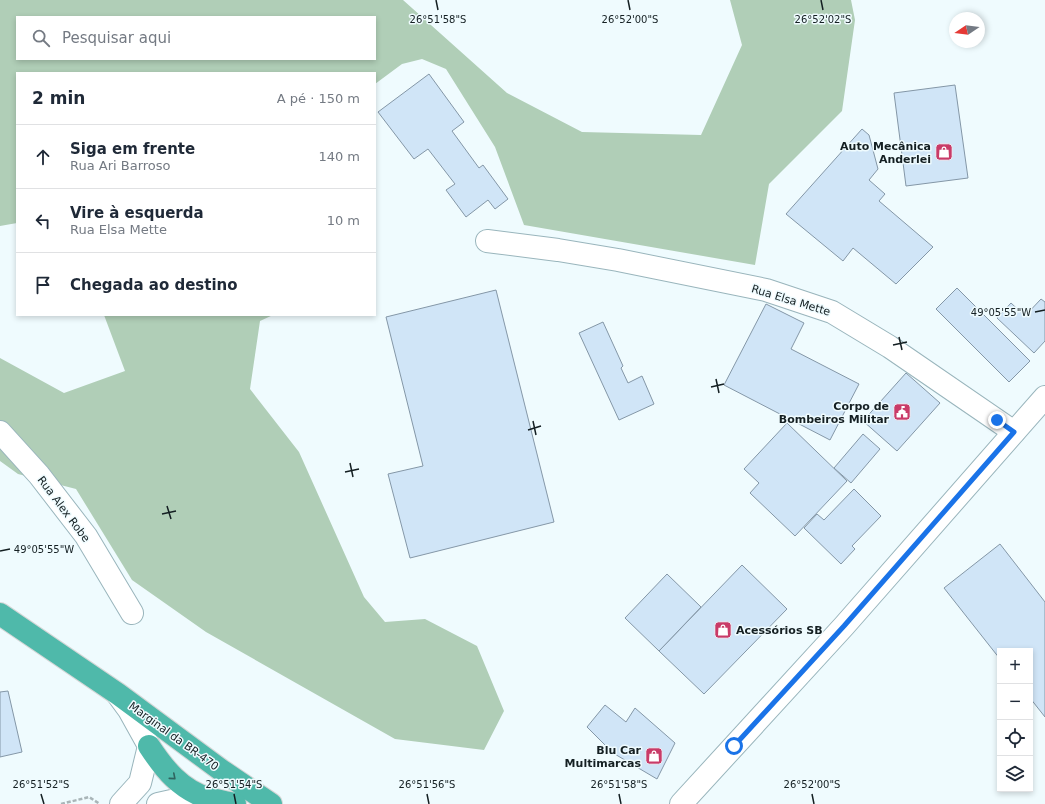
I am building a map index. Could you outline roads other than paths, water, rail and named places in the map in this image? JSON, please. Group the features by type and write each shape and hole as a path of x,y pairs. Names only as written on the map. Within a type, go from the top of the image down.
{"highway":[{"name":"Marginal da BR-470","path":"0,614 118,694 221,770 271,804"},
{"path":"149,746 164,769 185,787 207,798 236,804"}],"street":[{"name":"Rua Elsa Mette","path":"487,241 558,250 618,260 766,290 832,312 890,347 1014,432"},
{"path":"681,804 849,620 1045,397"},
{"name":"Rua Alex Robe","path":"0,432 39,474 86,536 132,613"},
{"name":"Marginal da BR-470","path":"118,694 129,710 149,746"},
{"path":"121,804 140,784 149,746"},
{"path":"158,804 176,800 207,798"}],"place":[{"name":"Auto Mecânica Anderlei","path":"944,152"},
{"name":"Corpo de Bombeiros Militar","path":"902,412"},
{"name":"Acessórios SB","path":"723,630"},
{"name":"Blu Car Multimarcas","path":"654,756"}]}
